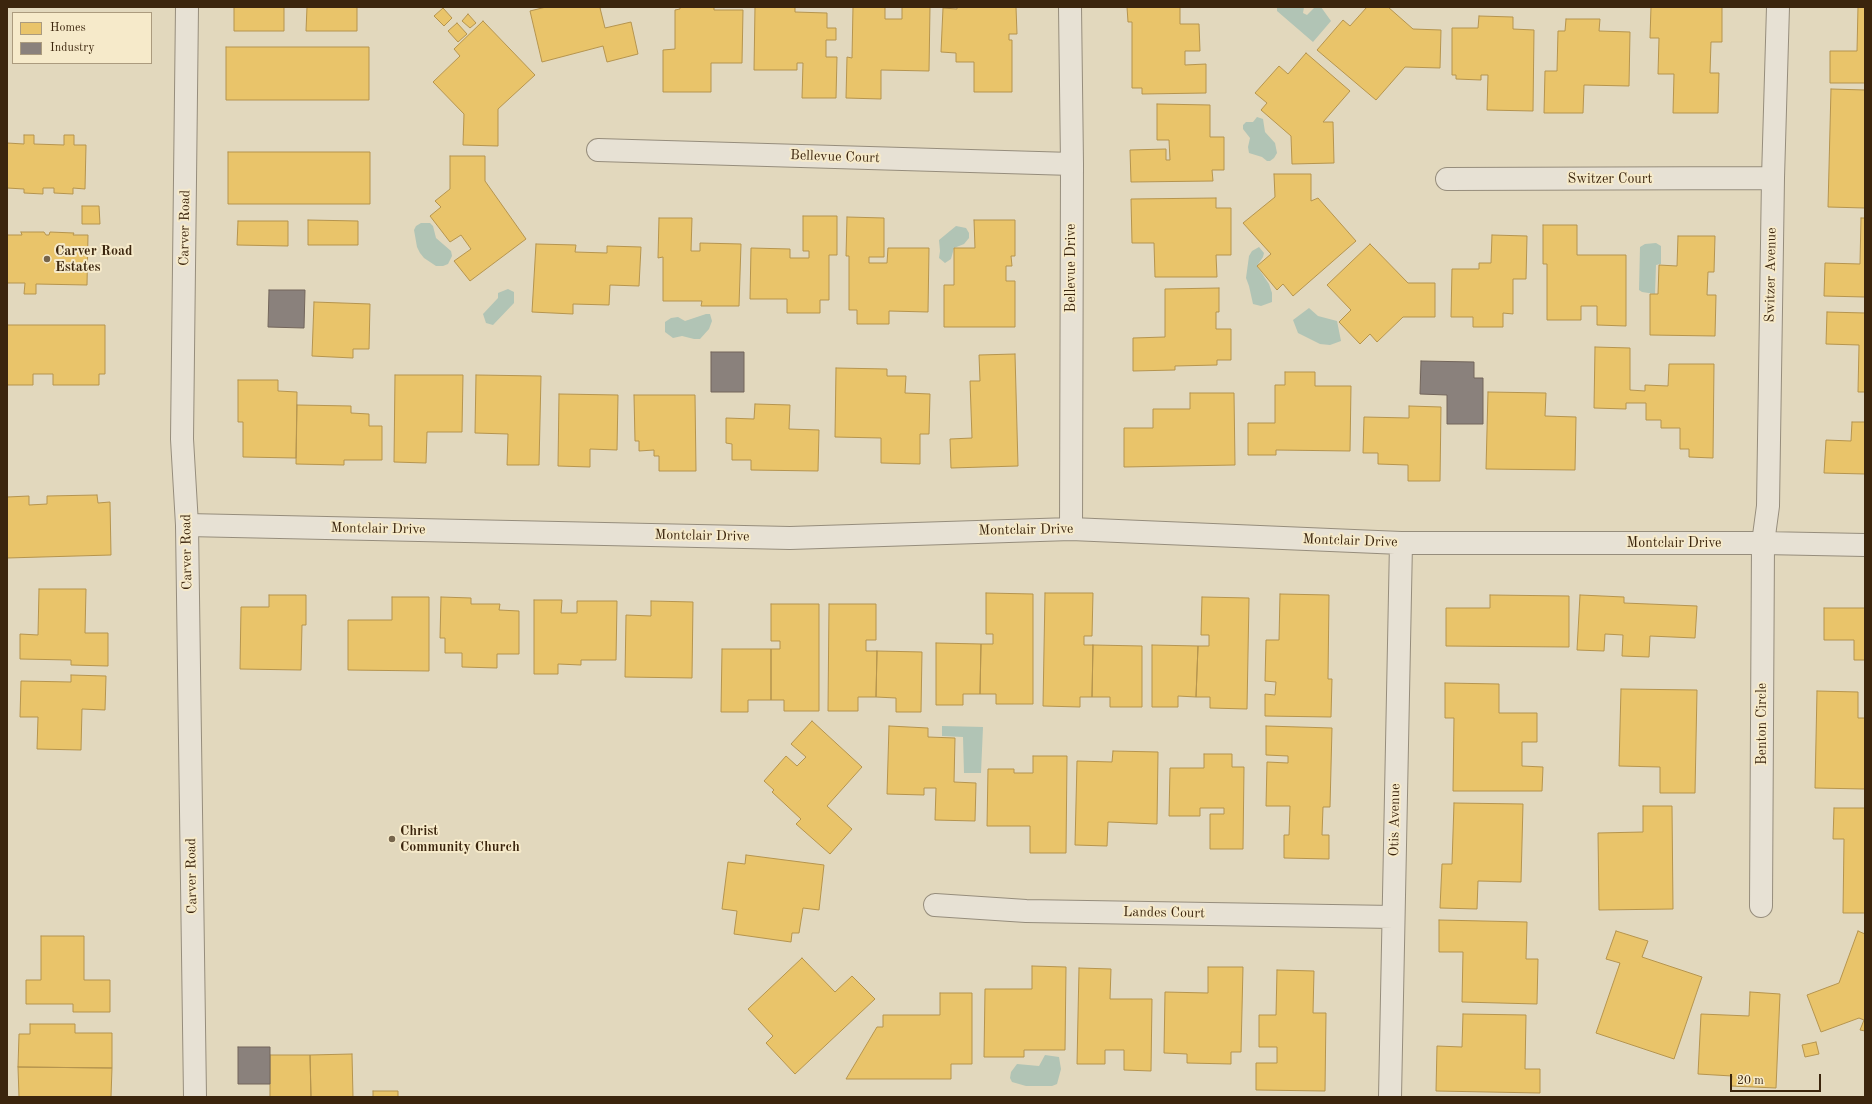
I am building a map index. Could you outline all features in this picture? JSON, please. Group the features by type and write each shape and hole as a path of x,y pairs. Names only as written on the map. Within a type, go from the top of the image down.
{"street":[{"name":"Carver Road","path":"187,7 182,439 187,525 195,1097"},
{"name":"Bellevue Drive","path":"1070,7 1072,164 1071,529"},
{"name":"Switzer Avenue","path":"1763,543 1768,506 1773,178 1778,7"},
{"name":"Bellevue Court","path":"598,150 1072,164"},
{"name":"Switzer Court","path":"1447,179 1773,178"},
{"name":"Montclair Drive","path":"187,525 790,538 1071,529 1401,543 1763,543 1865,545"},
{"name":"Otis Avenue","path":"1390,1097 1401,543"},
{"name":"Benton Circle","path":"1761,906 1763,543"},
{"name":"Landes Court","path":"935,905 1026,910 1393,917"}],"shaded area":[{"path":"1277,7 1304,7 1303,13 1307,15 1315,7 1321,7 1331,21 1313,42 1277,11"},
{"path":"1257,117 1263,119 1265,132 1275,143 1277,153 1270,161 1249,153 1248,147 1250,138 1243,129 1243,125 1246,122 1253,122"},
{"path":"421,223 430,223 433,226 436,238 451,251 452,256 448,264 436,266 424,258 420,253 417,247 414,230 416,226"},
{"path":"956,226 966,228 969,233 969,238 964,244 954,248 951,259 945,263 939,258 939,240"},
{"path":"1656,243 1661,246 1661,264 1656,265 1655,294 1642,292 1639,290 1640,247 1645,244"},
{"path":"1259,247 1264,253 1257,266 1269,284 1272,293 1272,302 1261,306 1253,304 1246,278 1249,256 1252,251"},
{"path":"508,289 514,292 514,303 493,325 486,323 483,314 498,298 498,293"},
{"path":"1309,308 1318,316 1337,321 1341,341 1330,345 1320,344 1298,333 1293,320"},
{"path":"710,314 712,321 709,329 700,339 682,336 673,338 665,332 665,322 671,318 678,317 685,321"},
{"path":"942,726 983,727 981,773 964,773 963,737 942,736"},
{"path":"1045,1055 1059,1057 1061,1069 1057,1084 1052,1086 1026,1086 1012,1082 1010,1078 1011,1072 1017,1064 1039,1066"}],"building: Homes":[{"path":"234,7 284,7 284,31 234,31"},
{"path":"307,7 357,7 357,31 306,31"},
{"path":"546,7 603,7 600,8 605,28 631,22 638,54 607,62 603,46 542,62 530,11"},
{"path":"680,7 714,7 714,10 743,10 742,63 711,63 711,92 663,92 663,50 675,49 675,10 680,9"},
{"path":"755,7 795,7 795,12 827,13 827,28 836,28 836,40 826,40 826,57 837,57 836,98 802,98 803,63 797,63 797,70 754,70"},
{"path":"853,7 885,7 885,19 902,19 902,7 930,7 929,71 881,70 881,99 846,98 847,57 852,58"},
{"path":"957,7 1016,7 1017,34 1009,34 1009,40 1012,40 1012,92 974,92 974,62 956,62 956,53 941,52 943,8 957,9"},
{"path":"1127,7 1180,7 1180,24 1199,24 1200,51 1185,51 1185,65 1206,64 1206,93 1142,94 1142,88 1132,88 1132,22 1128,22"},
{"path":"1367,7 1388,7 1413,29 1441,30 1440,68 1405,67 1376,100 1317,50 1343,20 1350,26"},
{"path":"1651,7 1722,7 1722,42 1711,42 1710,73 1719,73 1718,113 1673,113 1674,74 1658,74 1659,38 1650,38"},
{"path":"1858,7 1865,7 1865,83 1830,83 1830,51 1857,51"},
{"path":"443,8 452,18 444,26 434,16"},
{"path":"468,14 476,23 470,28 462,21"},
{"path":"1479,16 1513,17 1513,29 1534,30 1533,111 1487,110 1488,75 1481,75 1481,80 1456,79 1456,75 1452,75 1452,28 1478,28"},
{"path":"1566,19 1600,19 1599,31 1630,32 1629,86 1584,85 1583,113 1544,113 1545,71 1557,71 1558,31 1565,31"},
{"path":"483,21 535,75 498,109 498,146 463,145 464,114 433,82 460,56 454,49"},
{"path":"457,23 467,34 458,42 448,31"},
{"path":"226,47 369,47 369,100 226,100"},
{"path":"1306,53 1350,91 1323,122 1333,122 1334,163 1292,164 1291,136 1261,110 1267,103 1255,93 1279,66 1288,74"},
{"path":"1831,89 1865,90 1865,208 1828,207"},
{"path":"1157,104 1210,105 1210,137 1224,137 1224,170 1212,170 1213,181 1131,182 1130,150 1166,149 1166,160 1170,160 1169,140 1157,140"},
{"path":"24,135 34,135 34,144 64,145 64,135 74,135 74,145 86,145 85,189 73,188 73,194 54,193 54,188 43,188 43,194 24,193 24,189 7,188 7,143 24,144"},
{"path":"228,152 370,152 370,204 228,204"},
{"path":"450,156 485,156 485,181 526,239 470,281 454,261 471,249 461,235 450,242 430,216 441,207 435,201 450,189"},
{"path":"1274,174 1311,174 1311,201 1318,198 1356,241 1293,296 1283,284 1277,290 1257,266 1271,254 1243,223 1275,197"},
{"path":"1216,198 1216,208 1231,208 1231,255 1216,255 1217,277 1155,277 1154,243 1132,243 1131,199"},
{"path":"82,206 99,206 100,224 82,224"},
{"path":"803,216 837,216 837,255 829,255 829,300 820,300 820,313 787,313 787,299 750,299 751,248 790,249 790,258 809,258 809,251 803,251"},
{"path":"847,217 884,218 884,257 869,257 869,263 887,263 888,248 929,248 928,312 889,311 889,324 857,324 857,310 849,310 849,256 846,256"},
{"path":"659,218 692,218 691,251 700,251 700,243 741,244 739,306 701,306 702,301 663,301 663,257 658,258"},
{"path":"1861,218 1865,218 1865,297 1824,296 1825,263 1860,264"},
{"path":"308,220 358,221 358,245 308,245"},
{"path":"974,220 1015,220 1015,256 1011,256 1012,266 1006,266 1006,281 1015,281 1015,327 944,327 944,285 954,285 954,248 975,248"},
{"path":"238,221 288,221 288,246 237,245"},
{"path":"1543,225 1577,225 1577,255 1626,255 1626,326 1597,325 1597,306 1581,306 1581,320 1547,320 1547,264 1543,264"},
{"name":"Carver Road Estates","path":"21,232 44,232 46,235 49,235 50,232 88,235 87,285 36,284 36,294 24,294 25,283 7,283 7,235 22,235"},
{"path":"1492,235 1527,236 1526,279 1513,279 1513,314 1503,313 1503,327 1473,327 1473,317 1451,317 1452,269 1479,269 1479,263 1491,263"},
{"path":"1678,236 1715,236 1714,272 1708,272 1707,295 1716,295 1715,336 1650,335 1650,294 1658,294 1659,265 1677,266"},
{"path":"536,244 576,245 575,252 607,253 607,246 641,247 639,286 610,285 609,305 573,304 573,314 532,312"},
{"path":"1370,244 1408,283 1435,283 1435,317 1403,317 1377,342 1370,334 1360,344 1339,322 1351,310 1327,285"},
{"path":"1219,288 1219,312 1216,312 1216,329 1231,329 1231,360 1217,360 1217,365 1175,366 1175,370 1133,371 1133,338 1165,337 1165,289"},
{"path":"314,302 370,304 369,349 353,349 353,358 312,356"},
{"path":"1827,312 1865,313 1865,392 1858,392 1859,345 1826,344"},
{"path":"7,325 105,325 105,374 99,374 99,385 53,385 53,374 33,374 33,385 7,385"},
{"path":"1595,347 1630,348 1630,390 1645,391 1645,385 1668,386 1669,364 1714,364 1713,458 1689,457 1689,449 1680,449 1680,428 1661,428 1661,420 1646,420 1646,403 1626,403 1626,409 1594,408"},
{"path":"1015,354 1018,466 951,468 950,439 972,438 970,381 980,381 979,355"},
{"path":"836,368 887,369 887,376 906,376 905,393 930,394 929,434 920,434 920,464 881,463 881,438 835,437"},
{"path":"1285,372 1315,372 1315,386 1351,386 1350,451 1276,450 1276,455 1248,455 1248,423 1275,423 1275,385 1285,385"},
{"path":"395,375 463,375 462,432 427,432 426,463 394,462"},
{"path":"476,375 541,376 539,465 507,465 508,434 475,433"},
{"path":"238,380 278,380 278,391 297,392 296,458 243,457 243,422 238,422"},
{"path":"1488,392 1546,393 1545,416 1576,417 1575,470 1486,469"},
{"path":"1190,393 1234,393 1235,465 1124,467 1124,428 1153,428 1153,409 1190,409"},
{"path":"559,394 618,395 617,450 590,449 590,467 558,466"},
{"path":"634,395 695,395 696,471 659,471 659,456 654,456 654,450 639,451 639,441 635,441"},
{"path":"755,404 790,405 789,429 819,430 818,471 751,470 751,460 732,460 732,444 726,443 726,418 754,419"},
{"path":"297,405 351,406 351,413 369,414 369,426 382,426 382,460 344,460 344,465 296,464"},
{"path":"1409,406 1441,407 1440,481 1408,481 1408,465 1378,464 1378,453 1363,453 1364,417 1409,418"},
{"path":"1852,422 1865,422 1865,474 1824,473 1826,440 1851,441"},
{"path":"97,495 98,503 110,502 111,555 7,558 7,497 29,496 29,505 47,504 47,496"},
{"path":"39,589 86,589 85,633 108,633 108,666 71,665 71,660 20,659 20,634 38,635"},
{"path":"986,593 1033,594 1033,704 996,704 996,694 980,694 981,644 993,644 993,634 986,634"},
{"path":"1045,593 1093,593 1092,636 1084,636 1084,645 1093,645 1092,697 1080,697 1080,707 1043,706"},
{"path":"1280,594 1329,595 1328,679 1332,679 1331,717 1265,716 1265,694 1275,695 1276,682 1265,681 1266,640 1279,640"},
{"path":"269,595 306,595 306,625 302,625 301,670 240,669 241,607 269,607"},
{"path":"1490,595 1569,596 1569,647 1446,646 1446,608 1490,608"},
{"path":"1580,595 1624,597 1624,603 1697,606 1695,638 1650,636 1649,657 1622,656 1623,635 1605,634 1604,651 1577,650"},
{"path":"392,597 429,597 429,671 348,670 348,620 392,620"},
{"path":"441,597 471,598 471,604 500,604 499,610 519,611 519,654 497,654 497,668 462,667 462,653 445,653 445,638 440,638"},
{"path":"1202,597 1249,598 1247,709 1210,708 1210,697 1196,697 1198,646 1209,646 1209,635 1201,635"},
{"path":"534,600 562,600 561,613 577,613 577,601 617,601 616,660 581,660 581,665 558,664 558,674 534,674"},
{"path":"651,601 693,602 692,678 625,677 626,615 651,616"},
{"path":"771,604 819,604 819,711 784,711 784,700 771,700 771,649 780,649 780,641 771,641"},
{"path":"829,604 876,604 876,640 866,640 866,651 877,651 876,697 858,697 858,711 828,711"},
{"path":"1824,608 1865,608 1865,660 1854,660 1854,640 1824,640"},
{"path":"936,643 981,644 980,694 963,694 963,705 936,705"},
{"path":"1093,645 1142,646 1142,707 1110,707 1110,697 1092,697"},
{"path":"1152,645 1198,646 1196,697 1178,696 1178,707 1152,707"},
{"path":"722,649 771,649 771,700 748,700 748,712 721,712"},
{"path":"877,651 922,652 921,712 896,712 896,698 876,697"},
{"path":"71,675 106,676 105,710 82,709 81,750 37,749 38,717 20,717 21,681 71,682"},
{"path":"1445,683 1499,684 1499,713 1537,713 1537,742 1522,742 1522,766 1543,767 1542,791 1453,791 1454,718 1445,718"},
{"path":"1621,689 1697,690 1695,793 1660,793 1660,767 1619,766"},
{"path":"1817,691 1858,692 1858,718 1865,718 1865,789 1815,788"},
{"path":"812,721 862,767 827,806 852,829 830,854 796,824 801,819 772,792 774,790 764,781 786,756 797,766 806,757 791,744"},
{"path":"889,726 928,728 928,737 955,738 954,782 976,783 975,821 935,820 936,788 924,788 924,795 887,794"},
{"path":"1266,726 1332,728 1330,807 1323,807 1322,835 1329,835 1329,859 1284,858 1284,835 1289,835 1290,806 1266,806 1267,762 1288,763 1288,756 1266,755"},
{"path":"1113,751 1158,752 1157,824 1108,822 1107,846 1075,845 1077,761 1112,762"},
{"path":"1204,754 1232,754 1232,767 1244,767 1243,849 1210,849 1210,814 1224,814 1224,808 1200,808 1200,816 1169,816 1170,768 1204,768"},
{"path":"1033,756 1067,756 1066,853 1030,853 1030,826 987,826 988,769 1014,769 1014,773 1033,773"},
{"path":"1454,803 1523,804 1521,882 1478,881 1477,909 1440,908 1442,864 1452,864"},
{"path":"1643,806 1672,806 1673,909 1599,910 1598,833 1643,832"},
{"path":"1834,808 1865,808 1865,913 1843,913 1844,839 1833,839"},
{"path":"746,855 824,865 819,910 803,908 799,933 792,933 791,942 734,934 737,911 722,909 728,862 745,864"},
{"path":"1439,920 1527,922 1526,959 1538,959 1537,1004 1462,1002 1463,952 1439,952"},
{"path":"1616,931 1648,941 1642,957 1702,977 1674,1059 1596,1033 1620,963 1606,959"},
{"path":"1858,931 1865,934 1865,1031 1860,1030 1864,1020 1859,1018 1821,1032 1807,995 1839,983"},
{"path":"41,936 84,936 84,980 110,980 110,1012 73,1012 73,1004 26,1004 26,980 41,980"},
{"path":"802,958 835,992 852,976 875,999 795,1074 766,1043 773,1036 748,1009"},
{"path":"1032,966 1066,967 1065,1050 1024,1050 1024,1057 984,1057 985,989 1032,989"},
{"path":"1208,967 1243,967 1241,1052 1231,1052 1231,1064 1187,1063 1187,1054 1164,1053 1165,992 1208,993"},
{"path":"1079,968 1111,969 1110,999 1152,999 1151,1071 1124,1070 1124,1050 1105,1050 1105,1064 1077,1064"},
{"path":"1277,970 1314,971 1313,1013 1326,1013 1325,1091 1256,1090 1256,1063 1277,1063 1277,1047 1259,1047 1259,1015 1276,1015"},
{"path":"1750,992 1780,994 1776,1088 1731,1086 1732,1076 1698,1074 1701,1014 1749,1016"},
{"path":"940,993 972,993 972,1064 951,1064 951,1079 846,1079 877,1027 883,1027 883,1015 940,1015"},
{"path":"1463,1014 1526,1015 1525,1069 1540,1069 1540,1093 1436,1091 1437,1046 1462,1047"},
{"path":"30,1024 75,1024 75,1033 112,1033 112,1068 18,1067 19,1034 30,1034"},
{"path":"1816,1042 1819,1054 1805,1057 1802,1045"},
{"path":"352,1054 353,1097 311,1097 310,1055"},
{"path":"270,1055 310,1055 311,1097 270,1097"},
{"path":"18,1067 112,1068 111,1097 19,1097"},
{"path":"373,1091 398,1091 398,1097 373,1097"}],"building: Industry":[{"path":"269,290 305,290 304,328 268,327"},
{"path":"711,352 744,352 744,392 711,392"},
{"path":"1421,361 1474,362 1474,378 1483,378 1483,424 1447,424 1447,395 1420,394"},
{"path":"238,1047 270,1047 270,1084 238,1084"}],"place":[{"name":"Carver Road Estates","path":"47,259"},
{"name":"Christ Community Church","path":"392,839"}]}
